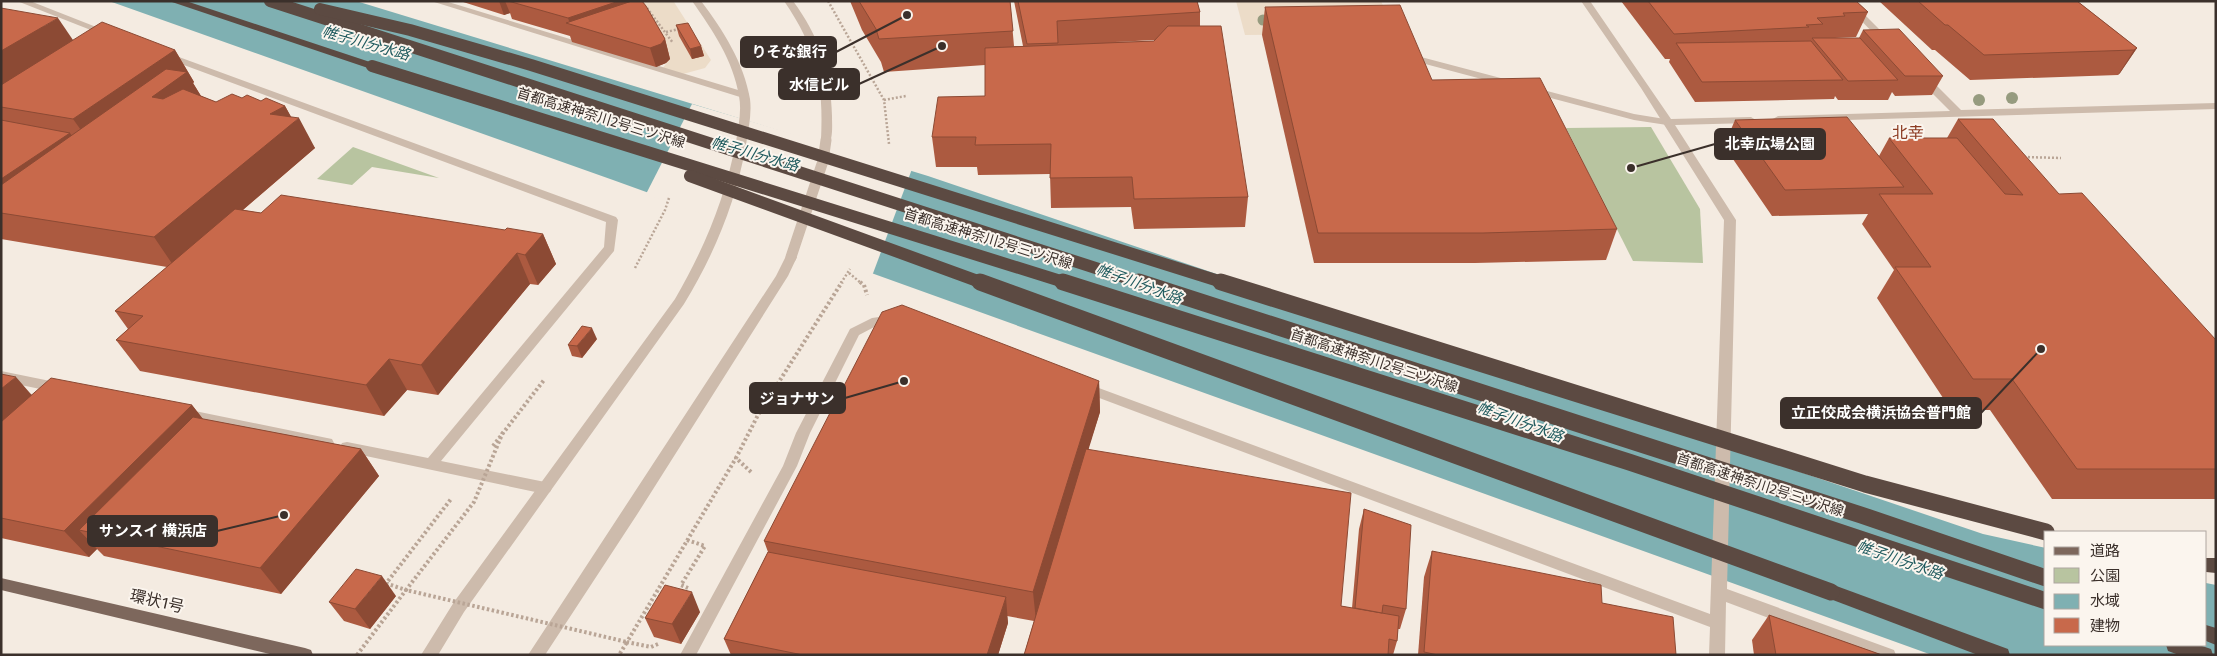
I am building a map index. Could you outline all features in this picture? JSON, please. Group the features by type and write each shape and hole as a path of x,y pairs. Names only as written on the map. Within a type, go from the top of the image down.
{"highway":[{"name":"首都高速神奈川2号三ツ沢線","path":"174,1 372,66 1416,393 1862,538 2044,600"},
{"name":"首都高速神奈川2号三ツ沢線","path":"270,1 1852,512 2044,577"},
{"path":"290,1 410,30 531,65 1865,484 2044,531"},
{"path":"372,66 729,190 2002,655"},
{"path":"2177,646 2204,655"}],"main road":[{"name":"環状1号","path":"1,584 305,655"}],"street":[{"path":"21,1 116,40"},
{"path":"435,1 744,95"},
{"path":"429,655 459,608 680,301 716,235 738,166 746,111 744,95 734,61 713,22 696,1"},
{"path":"536,655 649,484 782,276 791,257 823,161 828,100 822,67 811,36 788,1"},
{"path":"1586,1 1730,220 1717,655"},
{"path":"1846,1 1895,50"},
{"path":"1411,43 1417,59 1634,117 1667,122 2216,106"},
{"path":"157,52 612,220 610,248 431,464"},
{"path":"1916,71 1958,113"},
{"path":"688,655 790,466 803,433 854,332 876,321 900,318 909,322"},
{"path":"1,376 70,390"},
{"path":"1067,380 1717,623"},
{"path":"167,410 545,488"},
{"path":"1719,593 1888,655"}],"path":[{"path":"828,1 884,100 889,146"},
{"path":"644,6 654,15 677,48"},
{"path":"666,32 680,28 684,35"},
{"path":"884,100 906,96"},
{"path":"2019,157 2061,158"},
{"path":"619,655 736,458 758,415 850,268"},
{"path":"357,655 474,502 503,432 549,373"},
{"path":"736,458 754,476"},
{"path":"456,494 380,591 388,584 406,590 651,647 667,640"},
{"path":"681,585 705,546 688,540"}],"green space":[{"path":"1651,127 1700,209 1703,263 1633,261 1566,128"},
{"path":"353,147 439,178 372,167 352,185 317,179"}],"shaded area":[{"path":"631,1 674,2 711,60 705,68 683,74 663,68 670,58"},
{"path":"1236,1 1381,1 1395,34 1245,35"}],"water":[{"name":"帷子川分水路","path":"109,1 356,1 928,176 1983,534 2044,548 2044,646 2207,646 2207,583 2216,585 2216,655 1932,655 613,180"}],"pier":[{"path":"692,104 912,169 872,276 646,194"}],"building":[{"path":"508,1 619,1 568,18"},
{"path":"632,1 642,1 646,6 665,39 661,44 650,48 566,23"},
{"path":"859,1 1010,1 1013,31 879,39 876,29"},
{"path":"1018,1 1197,1 1200,12 1057,21 1058,43 1027,44"},
{"path":"1648,1 1856,1 1868,12 1843,13 1845,16 1817,18 1823,24 1806,25 1809,27 1674,34"},
{"path":"1918,1 2077,1 2137,48 2134,50 1984,55"},
{"path":"1400,5 1432,80 1540,78 1617,229 1483,233 1318,233 1265,7"},
{"path":"1,8 58,18 1,51"},
{"path":"102,22 175,50 73,119 1,107 1,85"},
{"path":"688,23 701,46 690,49 676,25"},
{"path":"1168,26 1221,26 1248,197 1134,199 1132,177 1050,178 1051,144 975,145 976,137 932,137 938,97 985,96 985,48 1154,41"},
{"path":"1899,29 1943,76 1905,76 1863,30"},
{"path":"1812,38 1860,38 1898,80 1848,81"},
{"path":"1811,41 1843,80 1702,82 1676,43"},
{"path":"166,69 187,72 152,97 163,99 183,89 216,102 232,94 242,98 247,95 261,101 266,98 285,106 270,114 299,118 154,237 1,213 1,185"},
{"path":"1847,117 1904,187 1785,190 1735,120"},
{"path":"1958,119 1993,119 2059,194 2082,193 2216,340 2216,469 2077,469 2012,379 1973,379 1895,267 1931,267 1879,194 1933,194 1889,138 1957,138 2005,194 2023,195"},
{"path":"1,120 70,133 1,179"},
{"path":"281,195 505,230 507,228 543,234 525,255 517,253 421,365 389,359 366,385 116,340 143,316 115,311 235,209 261,213"},
{"path":"902,305 1099,381 1033,592 764,541 882,312"},
{"path":"582,326 592,328 577,346 568,345"},
{"path":"1,374 16,377 1,389"},
{"path":"51,378 192,405 64,531 1,518 1,422"},
{"path":"193,417 361,449 260,568 79,530"},
{"path":"1086,449 1351,493 1341,606 1399,616 1397,641 1389,639 1388,655 1024,655"},
{"path":"1364,509 1411,525 1406,609 1383,605 1382,613 1355,608"},
{"path":"1432,551 1601,585 1602,603 1673,617 1676,655 1438,655 1424,652"},
{"path":"768,552 1006,597 987,655 803,655 724,639"},
{"path":"356,569 382,576 355,609 329,602"},
{"path":"665,585 692,592 672,624 645,618"},
{"path":"1769,615 1882,655 1776,655"}],"place":[{"name":"りそな銀行","path":"907,15"},
{"name":"水信ビル","path":"942,46"},
{"name":"北幸広場公園","path":"1631,168"},
{"name":"立正佼成会横浜協会普門館","path":"2041,349"},
{"name":"ジョナサン","path":"904,381"},
{"name":"サンスイ 横浜店","path":"284,515"}],"district":[{"name":"北幸","path":"1908,132"}]}
